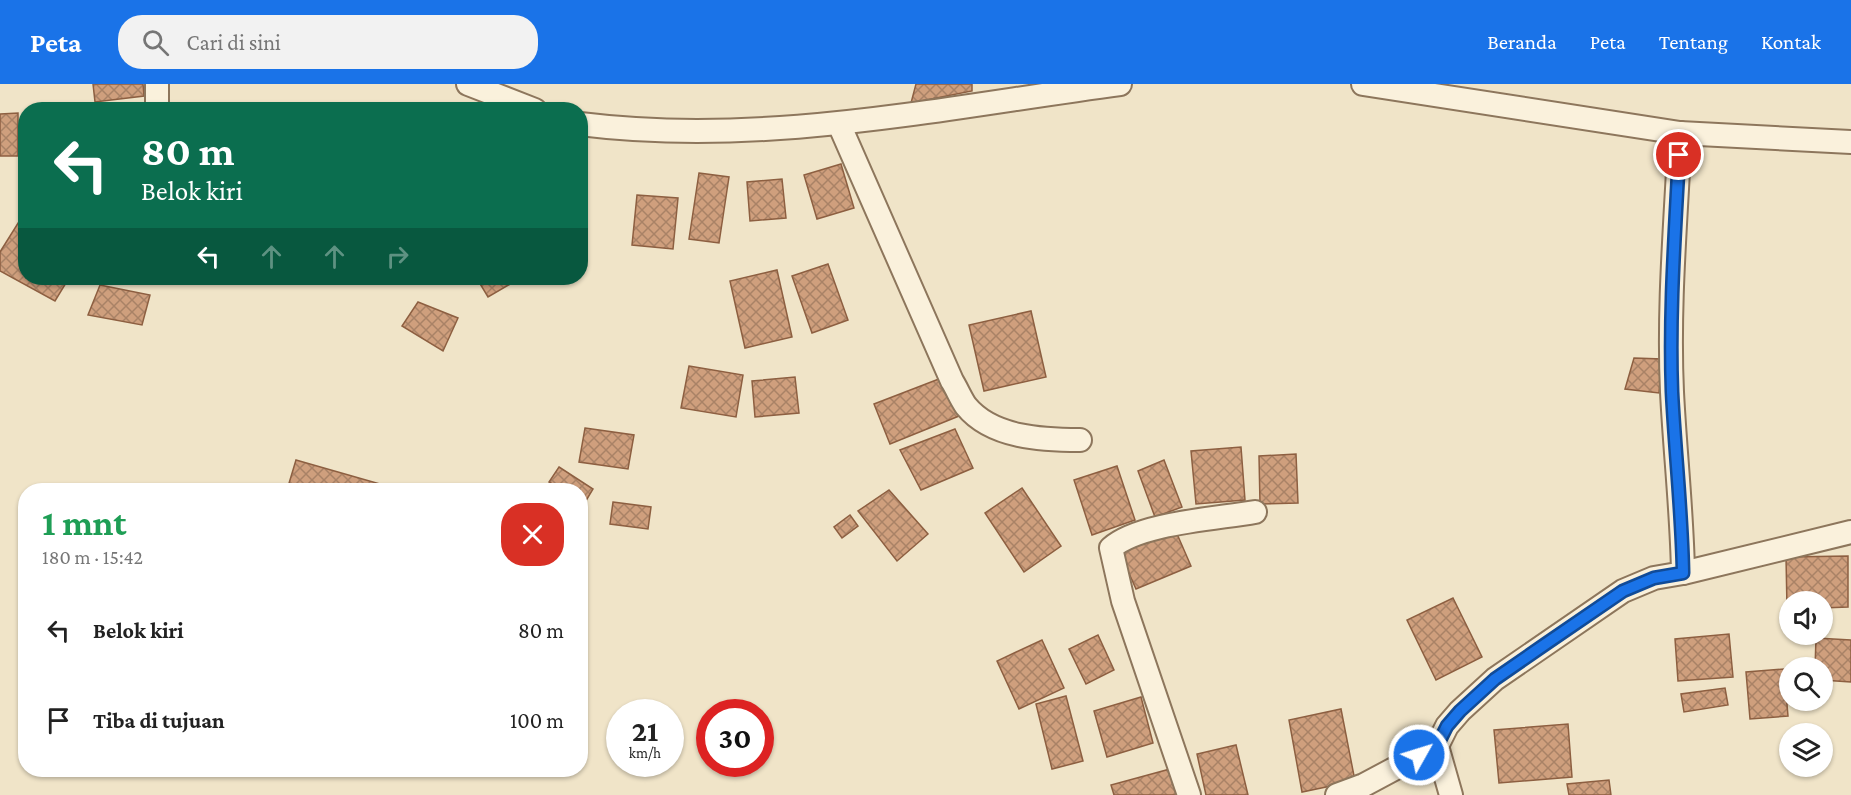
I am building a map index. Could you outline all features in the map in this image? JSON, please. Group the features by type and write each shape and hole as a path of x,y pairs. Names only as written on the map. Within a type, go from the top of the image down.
{"street":[{"path":"157,84 157,102"},
{"path":"468,84 500,102"},
{"path":"588,125 639,131 688,133 839,124 1120,84"},
{"path":"1363,84 1680,133 1851,142"},
{"path":"839,124 952,381 967,406 982,419 1004,430 1042,440 1080,440"},
{"path":"1680,133 1673,266 1672,393 1682,510 1683,573"},
{"path":"1190,795 1123,601 1111,548 1123,538 1148,530 1255,512"},
{"path":"1337,795 1364,785 1437,746 1447,726 1495,679 1623,591 1654,578 1851,532"},
{"path":"1437,746 1451,795"}],"building":[{"path":"93,84 143,84 144,96 95,102"},
{"path":"916,84 972,84 972,91 911,103"},
{"path":"18,113 18,156 0,156 0,114"},
{"path":"841,164 854,208 817,219 804,175"},
{"path":"699,173 729,177 719,243 689,239"},
{"path":"782,179 786,218 750,221 747,182"},
{"path":"637,195 678,198 673,249 632,245"},
{"path":"18,223 18,281 0,271 0,252"},
{"path":"828,264 848,320 812,333 792,276"},
{"path":"777,270 792,337 745,348 730,281"},
{"path":"26,285 65,285 55,301"},
{"path":"100,285 150,295 142,325 88,315"},
{"path":"481,285 509,285 488,297"},
{"path":"418,302 458,318 443,351 402,326"},
{"path":"1031,311 1046,377 984,391 969,325"},
{"path":"1634,358 1662,359 1659,393 1625,389"},
{"path":"689,366 743,375 736,417 681,408"},
{"path":"795,377 799,413 755,417 752,381"},
{"path":"944,377 959,416 890,444 874,404"},
{"path":"585,428 634,435 628,469 579,462"},
{"path":"955,429 973,468 921,490 900,450"},
{"path":"1241,447 1245,500 1196,504 1191,451"},
{"path":"1296,454 1298,503 1260,504 1259,456"},
{"path":"296,460 376,483 289,483"},
{"path":"1164,460 1182,507 1155,517 1138,471"},
{"path":"1117,466 1135,520 1092,535 1074,480"},
{"path":"559,467 584,483 551,483 549,482"},
{"path":"588,486 593,489 588,497"},
{"path":"1022,488 1061,546 1024,572 985,513"},
{"path":"889,490 928,534 897,561 858,511"},
{"path":"613,502 651,507 648,529 610,524"},
{"path":"850,515 858,526 842,538 834,527"},
{"path":"1174,527 1191,566 1136,589 1119,551"},
{"path":"1848,556 1848,607 1833,608 1833,591 1787,591 1786,557"},
{"path":"1453,598 1482,657 1436,680 1407,620"},
{"path":"1729,634 1733,677 1678,681 1675,639"},
{"path":"1098,635 1114,670 1086,684 1069,649"},
{"path":"1833,639 1851,640 1851,682 1833,681 1833,657 1815,657 1816,645 1833,645"},
{"path":"1042,640 1064,688 1019,709 997,661"},
{"path":"1779,669 1779,711 1788,711 1788,716 1750,719 1746,672"},
{"path":"1725,688 1728,705 1684,712 1681,694"},
{"path":"1066,696 1083,761 1052,769 1036,704"},
{"path":"1141,697 1153,743 1107,757 1094,711"},
{"path":"1341,709 1355,781 1302,792 1289,720"},
{"path":"1568,724 1572,777 1499,783 1494,730"},
{"path":"1236,745 1248,795 1206,795 1197,754"},
{"path":"1170,769 1177,795 1114,795 1111,785"},
{"path":"1609,780 1611,795 1569,795 1567,784"}],"route":[{"path":"1419,755 1437,746 1447,726 1495,679 1547,643 1623,591 1654,578 1683,573 1682,522 1672,393 1673,266 1679,155"}]}
